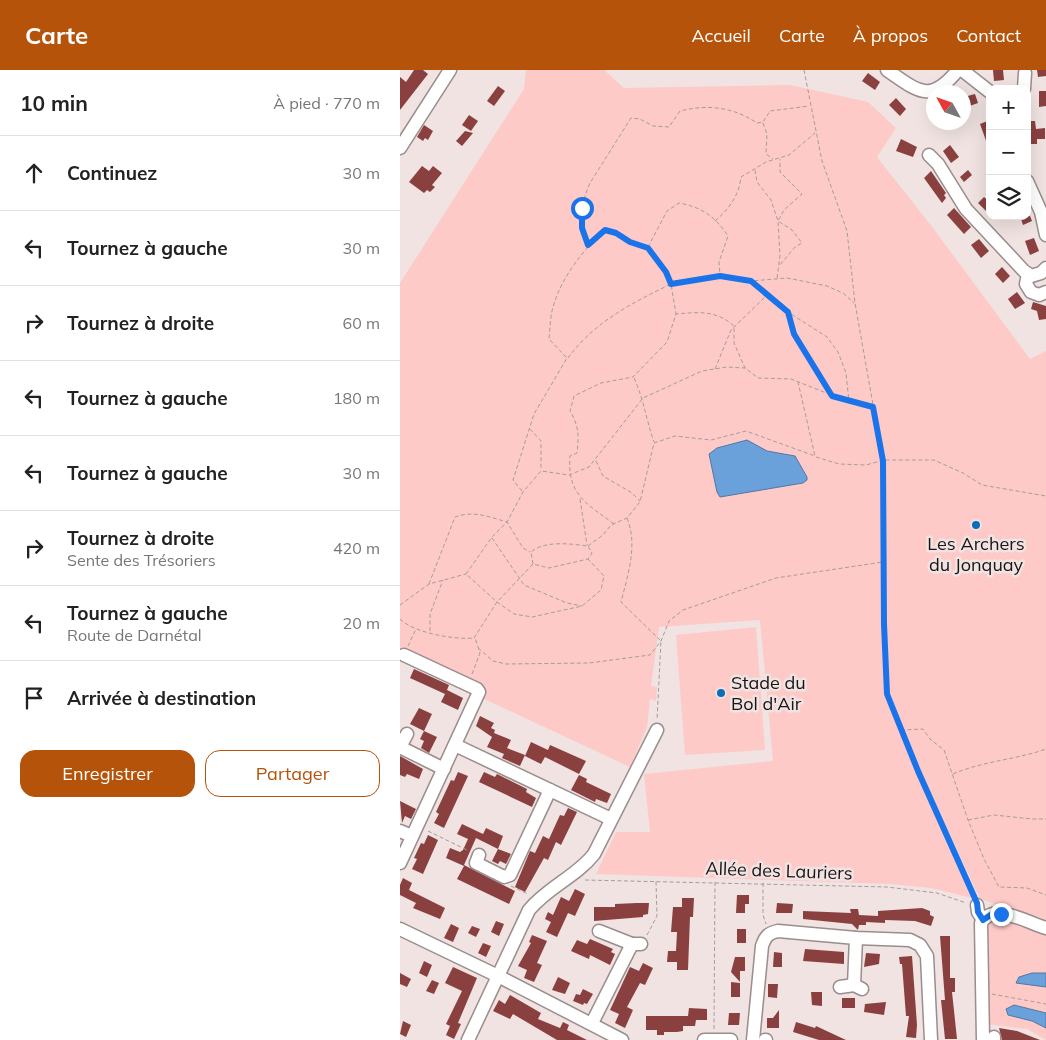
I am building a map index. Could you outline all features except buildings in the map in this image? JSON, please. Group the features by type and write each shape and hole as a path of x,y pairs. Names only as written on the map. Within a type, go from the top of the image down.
{"street":[{"path":"400,148 450,70"},
{"path":"887,70 917,90 930,92 944,87 960,70 986,89"},
{"path":"1024,85 1026,73"},
{"path":"929,154 980,226 1028,274 1031,276 1041,273 1046,268"},
{"path":"1031,190 1041,212 1046,235"},
{"path":"1028,274 1026,284 1031,292 1038,295 1046,292"},
{"path":"400,862 416,832 479,692 477,688 404,655"},
{"path":"468,1040 529,910 553,886 586,864 594,854 656,730"},
{"path":"407,734 400,747 444,769"},
{"path":"455,745 611,819"},
{"path":"475,854 476,863 504,877 510,875 550,790"},
{"path":"400,831 416,832"},
{"path":"990,1039 982,992 979,911 1001,914 1046,928"},
{"path":"400,930 498,976 622,1040"},
{"path":"592,1023 637,944 599,931"},
{"path":"753,1040 756,990 765,937 771,932 778,931 856,938 910,940 920,945 927,956 931,1040"},
{"path":"840,987 858,987 856,938"},
{"path":"709,1038 731,1040"}],"path":[{"path":"804,70 822,161 847,231 855,303 883,461 884,624 887,694 979,911"},
{"path":"588,245 581,219 585,194 597,171 631,118 640,118 653,126 670,127 680,110 702,106 741,112 757,123 763,122 770,111 810,106"},
{"path":"763,122 767,134 766,154 774,160"},
{"path":"715,221 727,210 739,190 741,177 774,160 789,155 815,132"},
{"path":"778,221 784,210 802,194 780,172 780,158"},
{"path":"755,169 758,182 770,200 778,221 780,256 776,278"},
{"path":"648,248 667,211 679,202 698,206 728,236 719,262 720,276"},
{"path":"778,221 792,230 802,243 795,247 778,267"},
{"path":"533,564 549,568 588,559 592,553 588,546 586,521 580,498 568,475 570,456 577,453 580,433 570,411 574,396 601,383 633,377 667,342 676,314 671,284 666,272 648,248 605,230 588,245 564,282 552,310 549,339 567,358"},
{"path":"523,492 513,480 534,414 567,358 599,325 623,307 671,284 720,276 751,281 787,278 827,286 843,293 855,303"},
{"path":"751,281 788,312 827,337 838,352 846,373 850,402"},
{"path":"715,369 724,343 734,326 768,295"},
{"path":"676,314 705,312 723,316 734,326 734,343 745,368 758,378 791,379 832,396 873,407"},
{"path":"788,312 794,334 832,396"},
{"path":"541,471 568,475 588,467 644,398 702,372 715,369 745,368"},
{"path":"531,552 534,549 555,544 588,546 614,524 627,518 640,502 654,442 647,423 644,398 633,377"},
{"path":"798,382 814,456"},
{"path":"400,605 429,584 466,574 492,538 507,522 523,492 541,471 541,441 530,429"},
{"path":"654,442 675,436 711,440 746,431 839,464 866,465 883,461 934,460 963,473 982,485 1046,496"},
{"path":"595,460 604,476 632,493 640,502"},
{"path":"580,498 614,524"},
{"path":"429,584 455,517 466,513 476,513 507,522 523,548 531,552"},
{"path":"627,518 633,532 632,554 621,602 661,641 656,730"},
{"path":"492,538 524,585 567,603 582,606"},
{"path":"531,552 533,564"},
{"path":"466,574 497,602 514,614 532,617 582,606 601,590 604,576 588,559"},
{"path":"478,648 493,661 506,664 589,663 650,655 661,641 669,621 683,610 776,578 884,562"},
{"path":"474,638 497,602 533,564"},
{"path":"430,632 430,614 443,580"},
{"path":"400,619 406,625 448,637 474,638"},
{"path":"404,655 417,628"},
{"path":"468,684 480,653 474,638"},
{"path":"901,730 923,729 930,739 944,750 968,820 984,859 999,886 1027,888 1046,895"},
{"path":"953,774 971,766 1026,756 1046,749"},
{"path":"968,820 994,815 1032,820 1046,819"},
{"path":"416,832 475,854"},
{"name":"Allée des Lauriers","path":"585,880 763,882 887,887 937,893 960,899 979,911"},
{"path":"637,944 658,916 656,880"},
{"path":"709,1038 716,881"},
{"path":"763,882 763,915 768,929"},
{"path":"506,884 533,897"},
{"path":"982,992 1046,1004"}],"shaded area":[{"path":"526,70 604,70 624,88 790,85 868,102 896,128 877,157 933,228 1030,359 1046,351 1046,920 980,899 909,748 972,898 931,888 890,884 596,874 616,832 650,832 644,774 773,761 760,620 659,627 651,686 657,687 656,701 650,699 647,727 630,767 480,697 484,687 402,649 400,652 400,283 524,89"},
{"name":"Stade du Bol d'Air","path":"756,627 765,750 685,755 676,635"},
{"path":"997,917 1046,932 1046,1040 1027,1029 987,1024 984,929 989,919"}],"water":[{"path":"747,440 767,451 795,456 807,480 803,483 720,497 717,492 709,454 717,448"},
{"path":"1032,973 1046,973 1046,987 1016,983 1019,977"},
{"path":"1014,1005 1046,1013 1046,1028 1032,1021 1008,1015 1006,1009"}],"place":[{"name":"Les Archers du Jonquay","path":"976,525"},
{"name":"Stade du Bol d'Air","path":"721,693"}],"route":[{"path":"582,208 582,228 588,245 605,230 616,233 630,242 642,245 648,248 666,272 671,284 685,280 720,276 751,281 788,312 794,334 832,396 873,407 883,461 884,624 887,694 918,771 977,903 980,917 983,920 988,915 1001,914"}]}
